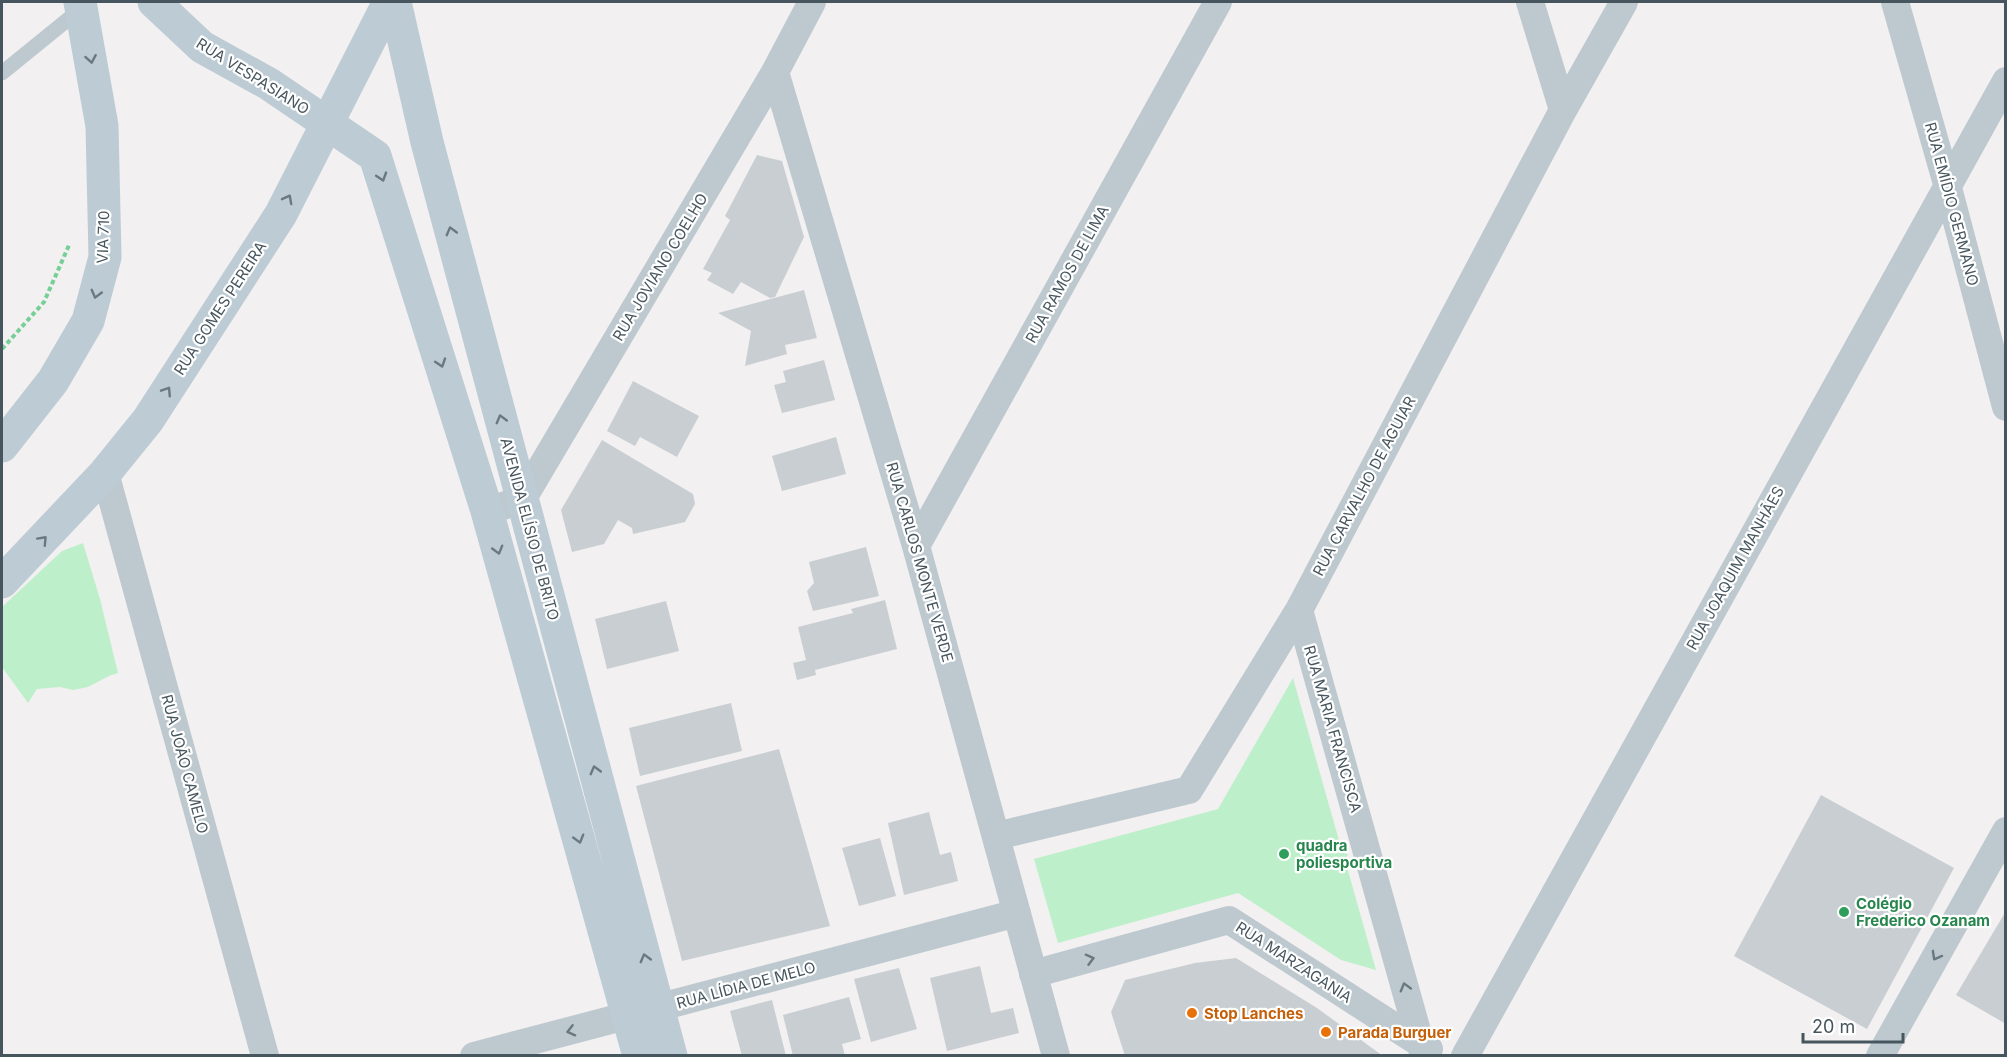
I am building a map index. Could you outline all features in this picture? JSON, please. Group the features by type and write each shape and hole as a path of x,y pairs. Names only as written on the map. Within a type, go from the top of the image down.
{"street":[{"name":"RUA VESPASIANO","path":"154,2 202,47 269,84 328,124"},
{"name":"RUA GOMES PEREIRA","path":"2,582 105,473 148,420 281,214 389,2"},
{"name":"AVENIDA ELÍSIO DE BRITO","path":"395,2 427,142 522,500 643,1012 639,1056"},
{"name":"RUA JOVIANO COELHO","path":"522,500 775,72 812,2"},
{"name":"RUA RAMOS DE LIMA","path":"916,546 1218,2"},
{"path":"1530,2 1563,110"},
{"name":"RUA CARVALHO DE AGUIAR","path":"996,836 1189,790 1299,610 1563,110 1624,2"},
{"name":"RUA EMÍDIO GERMANO","path":"1895,2 1947,184 2006,407"},
{"name":"VIA 710","path":"2,446 53,381 88,321 105,257 102,126 81,5"},
{"name":"RUA CARLOS MONTE VERDE","path":"775,72 916,546 1056,1056"},
{"name":"RUA JOAQUIM MANHÃES","path":"1466,1056 2006,81"},
{"name":"AVENIDA ELÍSIO DE BRITO","path":"328,124 375,156 643,1012 671,1056"},
{"name":"RUA JOÃO CAMELO","path":"105,473 265,1056"},
{"path":"488,511 522,500"},
{"name":"RUA MARIA FRANCISCA","path":"1299,610 1428,1052"},
{"path":"1880,1056 2006,831"},
{"name":"RUA LÍDIA DE MELO","path":"474,1056 1017,913"},
{"name":"RUA MARZAGANIA","path":"1033,974 1229,920 1428,1052"}],"lane":[{"path":"2,73 81,5"}],"path":[{"path":"2,349 44,302 72,237"}],"green space":[{"path":"83,543 100,599 118,673 88,687 73,690 60,687 37,689 28,703 2,667 2,607 62,551"},
{"path":"1293,678 1342,851 1348,854 1345,860 1376,970 1341,960 1238,893 1058,943 1034,859 1218,809"}],"building":[{"path":"757,155 782,161 804,237 775,297 770,298 741,282 733,294 707,280 712,273 703,269 730,220 725,216"},
{"path":"804,290 817,338 785,345 787,354 745,366 751,331 718,313"},
{"path":"824,360 835,400 782,413 774,385 786,382 783,371"},
{"path":"633,381 699,416 677,457 640,437 635,446 607,431"},
{"path":"836,437 846,474 782,491 772,456"},
{"path":"602,440 693,494 695,504 685,522 633,534 632,528 618,520 604,544 572,552 561,510"},
{"path":"866,547 879,596 813,611 807,591 814,583 809,562"},
{"path":"885,600 897,649 815,670 816,675 797,680 793,663 806,660 798,627 853,613 851,609"},
{"path":"666,601 679,651 607,669 595,619"},
{"path":"731,703 742,751 640,776 629,728"},
{"path":"779,749 830,926 682,961 636,786"},
{"name":"Colégio Frederico Ozanam","path":"1821,795 1954,868 1867,1029 1734,956"},
{"path":"929,812 940,855 951,852 958,881 904,895 888,823"},
{"path":"880,838 896,896 859,906 842,848"},
{"name":"Colégio Frederico Ozanam","path":"2006,911 2006,1024 1956,995"},
{"path":"1236,958 1317,1008 1383,1056 1125,1056 1111,1012 1125,980 1195,963"},
{"path":"980,966 991,1013 1013,1008 1019,1033 947,1051 930,978"},
{"path":"899,968 917,1029 871,1042 854,979"},
{"path":"849,997 861,1039 842,1044 845,1056 793,1056 783,1015"},
{"path":"772,1000 786,1056 742,1056 730,1011"}],"place":[{"name":"quadra poliesportiva","path":"1284,854"},
{"name":"Colégio Frederico Ozanam","path":"1844,912"},
{"name":"Stop Lanches","path":"1192,1013"},
{"name":"Parada Burguer","path":"1326,1032"}]}
